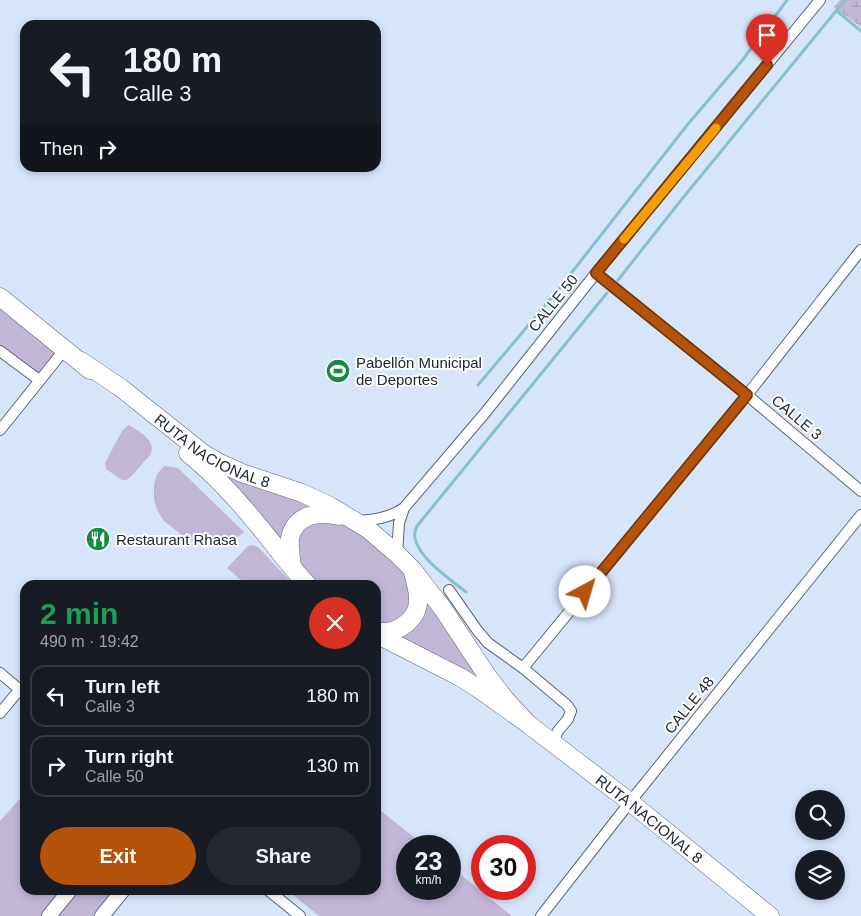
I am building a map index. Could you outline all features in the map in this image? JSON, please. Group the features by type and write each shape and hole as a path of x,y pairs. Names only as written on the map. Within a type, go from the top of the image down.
{"highway":[{"name":"RUTA NACIONAL 8","path":"0,297 81,362 112,391 204,467 229,492 300,578"},
{"name":"RUTA NACIONAL 8","path":"81,362 121,388 204,454 242,473 302,493 330,506 368,529 413,570 488,677 528,724"},
{"name":"RUTA NACIONAL 8","path":"300,578 290,549 290,539 293,530 299,522 317,514 326,513 355,521"},
{"name":"RUTA NACIONAL 8","path":"381,632 398,629 412,618 418,602 418,592 413,570"},
{"name":"RUTA NACIONAL 8","path":"381,635 460,677 528,724 630,802 770,916"}],"main road":[{"path":"49,916 66,895"},
{"path":"102,916 119,895"}],"street":[{"name":"CALLE 50","path":"355,521 390,516 404,508 485,413 596,273 820,0"},
{"path":"523,668 747,395 861,250"},
{"name":"CALLE 3","path":"596,273 861,490"},
{"path":"0,430 65,349"},
{"path":"0,350 39,380"},
{"name":"CALLE 50","path":"397,554 399,523 404,508"},
{"name":"CALLE 48","path":"541,916 630,802 861,515"},
{"path":"449,590 488,643 523,668 568,705 571,711 568,718 552,742"},
{"path":"0,673 20,689"},
{"path":"0,713 20,693"},
{"path":"274,895 300,916"}],"green space":[{"path":"840,0 861,0 861,27 834,7"},
{"path":"0,304 63,353 39,380 0,351"},
{"path":"128,425 145,436 152,448 150,456 127,480 122,480 106,469 105,463 122,431"},
{"path":"164,466 178,468 244,532 224,546 199,544 183,536 164,521 157,510 154,499 154,485 157,474"},
{"path":"217,468 316,506 281,549"},
{"path":"315,520 330,521 348,526 367,538 408,576 411,606 406,615 394,624 381,625 381,580 315,580 305,570 296,555 298,533"},
{"path":"248,546 258,547 289,580 241,580 227,568"},
{"path":"426,597 481,680 399,638 411,630 419,621"},
{"path":"20,799 20,895 61,895 44,916 0,916 0,821"},
{"path":"381,811 411,835 396,835 396,900 461,900 461,875 471,883 471,900 492,900 512,916 319,916 293,895 381,895"},
{"path":"72,895 112,895 95,916 55,916"}],"waterway":[{"path":"478,385 558,290 688,124 741,62 787,0"},
{"path":"618,280 845,0"},
{"path":"837,11 861,31"},
{"path":"466,592 436,568 422,553 415,538 417,526 607,293"}],"slow traffic":[{"path":"624,239 716,128"}],"place":[{"name":"Pabellón Municipal de Deportes","path":"338,371"},
{"name":"Restaurant Rhasa","path":"98,539"}],"route":[{"path":"585,592 747,395 596,273 767,65"}]}
